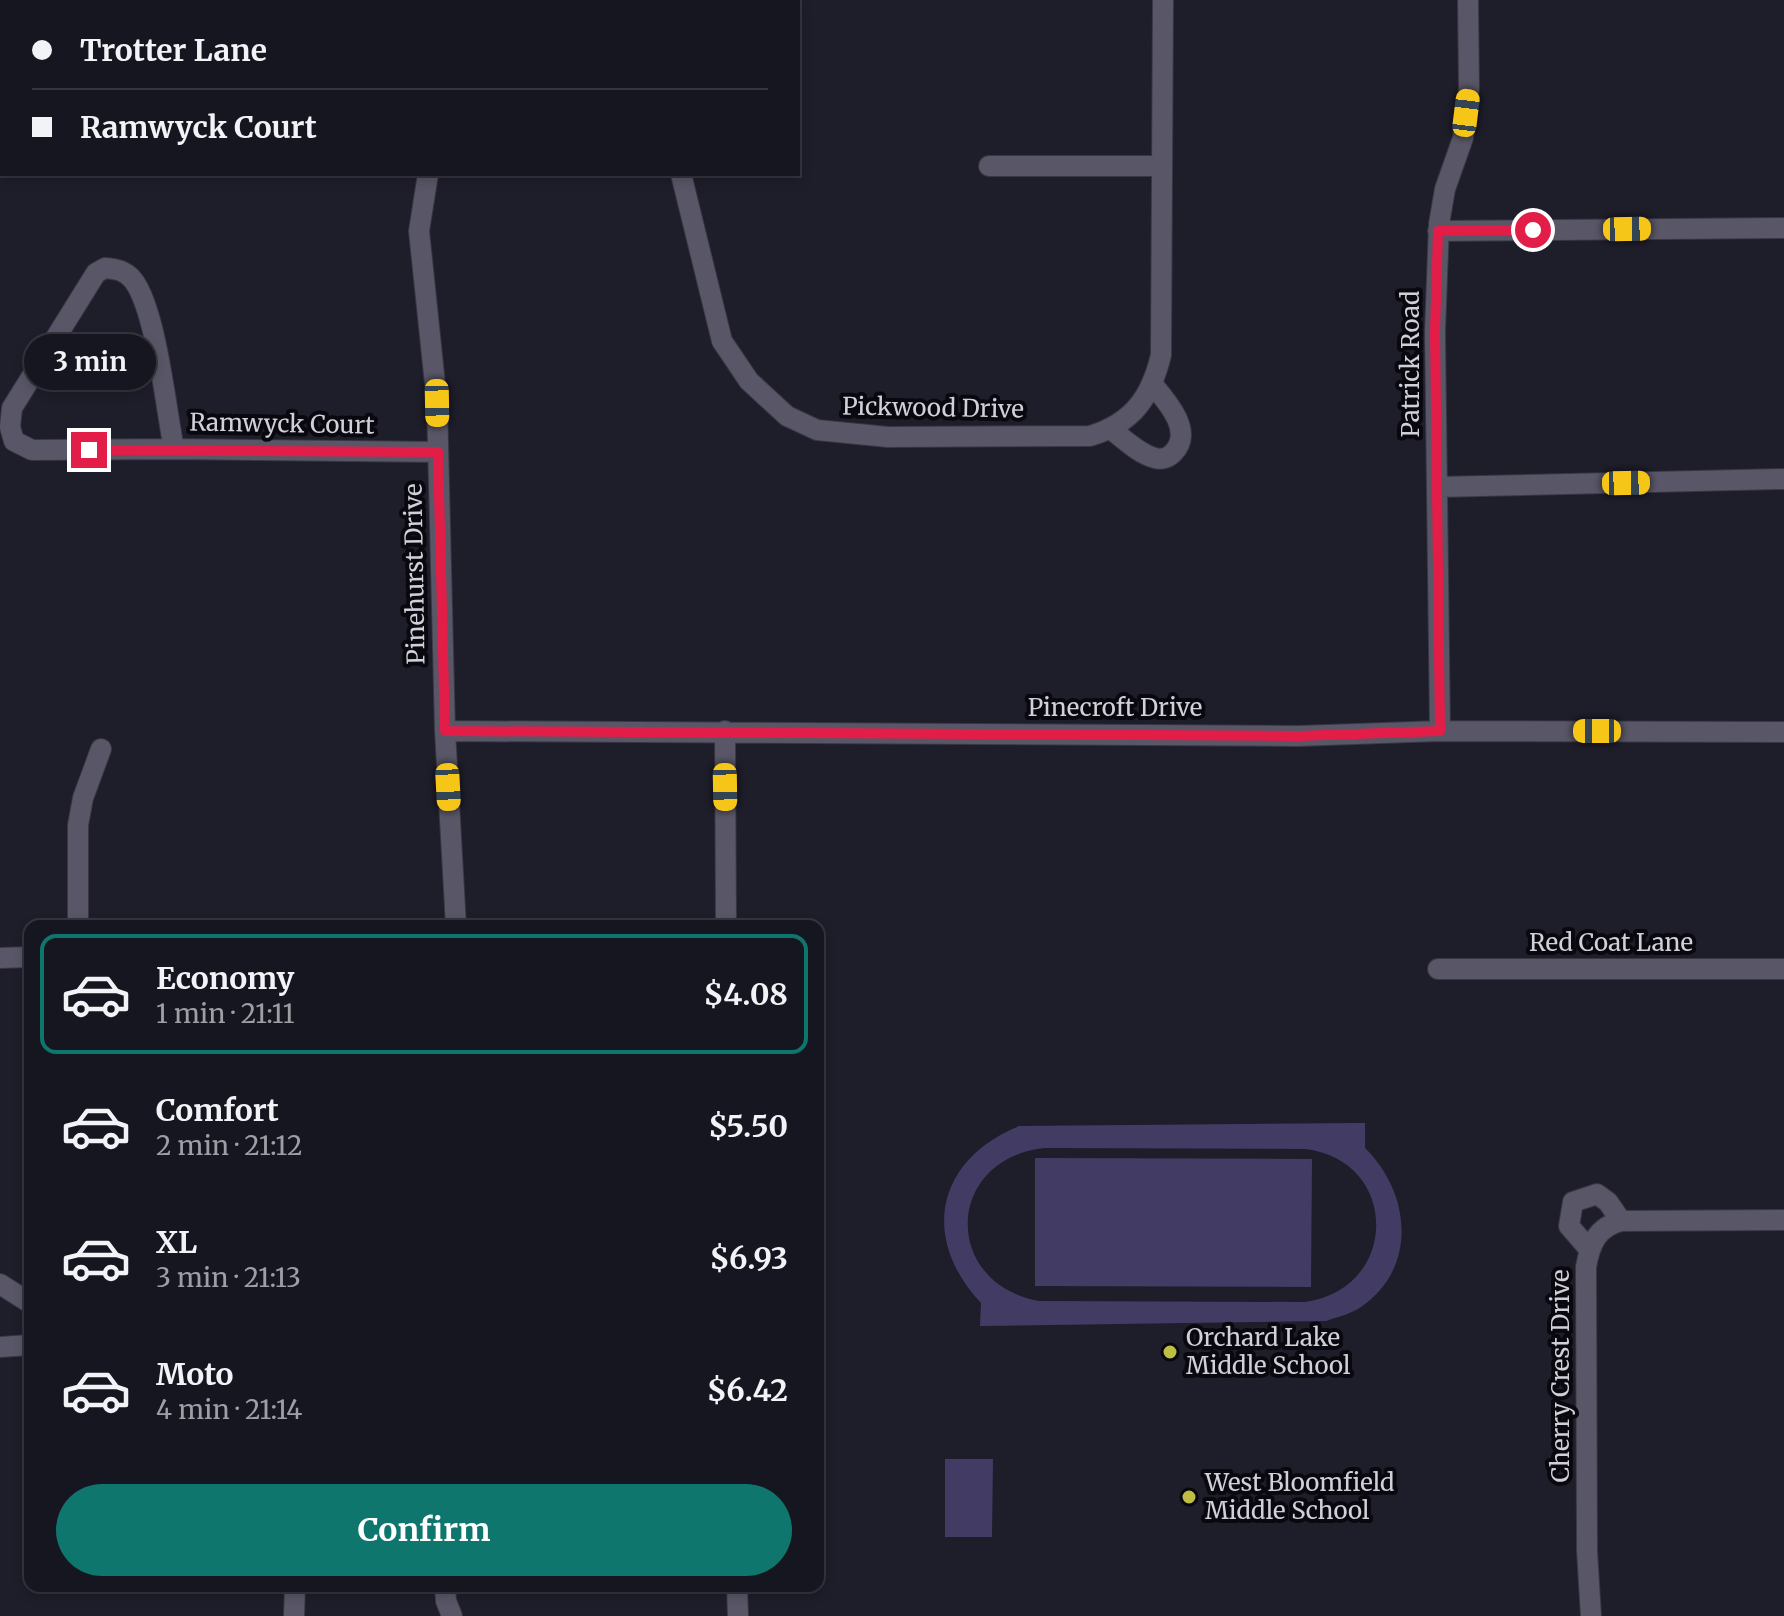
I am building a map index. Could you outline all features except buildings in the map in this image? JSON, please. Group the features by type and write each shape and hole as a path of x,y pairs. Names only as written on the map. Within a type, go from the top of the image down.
{"street":[{"path":"1154,386 1168,403 1180,429 1181,440 1174,453 1164,459 1153,458 1112,430 1132,413 1154,386 1162,342 1163,0"},
{"name":"Patrick Road","path":"1440,731 1438,231 1445,189 1463,138 1469,88 1468,0"},
{"path":"989,166 1162,166"},
{"name":"Pinehurst Drive","path":"428,176 419,231 437,403 445,731 456,920"},
{"name":"Pickwood Drive","path":"681,176 722,341 749,381 787,416 817,430 888,437 1090,436 1112,430"},
{"path":"1438,231 1784,228"},
{"name":"Ramwyck Court","path":"174,449 145,303 131,277 119,269 105,268 96,273 12,408 10,427 14,441 32,450 438,452"},
{"path":"1437,487 1784,479"},
{"name":"Pinecroft Drive","path":"445,731 1282,736 1440,731 1784,732"},
{"path":"725,731 726,920"},
{"path":"78,920 78,825 83,798 101,749"},
{"path":"0,958 24,957"},
{"name":"Red Coat Lane","path":"1438,969 1784,969"},
{"path":"1589,1249 1569,1226 1573,1202 1597,1194 1608,1202 1621,1221 1784,1220"},
{"name":"Cherry Crest Drive","path":"1591,1616 1587,1519 1586,1267 1589,1249 1598,1232 1607,1224 1621,1221"},
{"path":"0,1284 24,1299"},
{"path":"0,1347 24,1345"},
{"path":"294,1616 295,1592"},
{"path":"737,1592 738,1616"}],"shaded area":[{"path":"1365,1123 1365,1148 1392,1186 1399,1207 1402,1229 1400,1251 1380,1290 1361,1307 1326,1321 980,1326 981,1303 962,1278 950,1253 944,1227 946,1203 954,1180 969,1159 991,1141 1019,1126","holes":["1045,1148 1305,1149 1336,1158 1358,1176 1372,1199 1376,1225 1372,1251 1358,1274 1336,1292 1305,1302 1039,1301 1007,1290 985,1271 971,1247 968,1222 973,1196 988,1174 1012,1157"]},
{"path":"1035,1158 1312,1159 1311,1287 1035,1286"},
{"path":"945,1459 993,1459 992,1537 945,1537"}],"place":[{"name":"Orchard Lake Middle School","path":"1170,1352"},
{"name":"West Bloomfield Middle School","path":"1189,1497"}],"route":[{"path":"89,450 438,452 445,731 1298,736 1440,731 1435,332 1438,231 1533,230"}]}
